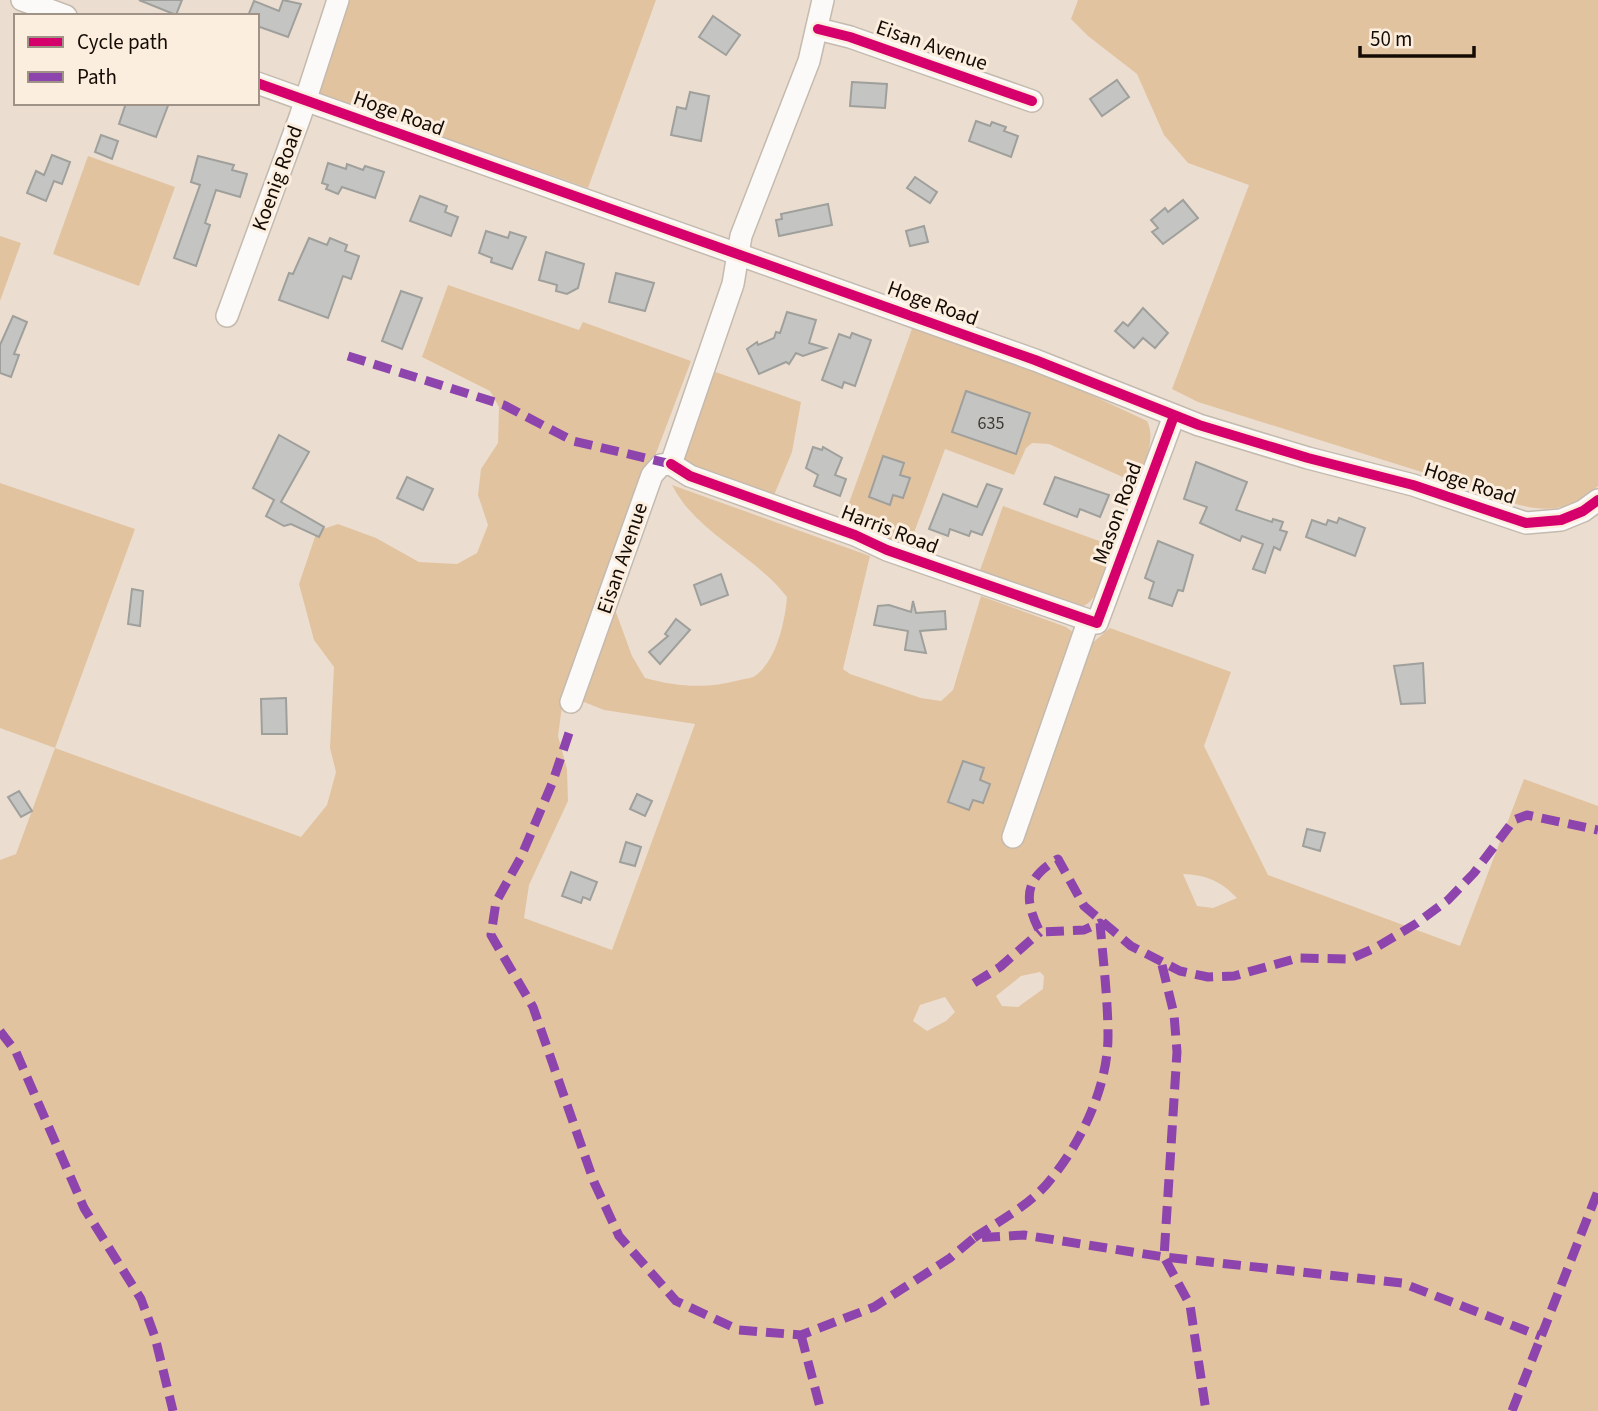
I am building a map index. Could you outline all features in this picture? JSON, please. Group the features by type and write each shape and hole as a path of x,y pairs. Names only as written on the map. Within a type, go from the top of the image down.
{"street":[{"path":"22,0 60,14"},
{"name":"Koenig Road","path":"227,316 338,0"},
{"name":"Eisan Avenue","path":"571,702 652,475 661,465 671,464 733,284 736,253 818,29 823,0"},
{"name":"Eisan Avenue","path":"818,29 850,37 1031,101"},
{"name":"Hoge Road","path":"259,84 1035,360 1174,416 1308,458 1413,485 1526,523 1561,520 1583,511 1598,500"},
{"name":"Mason Road","path":"1013,837 1092,623 1174,416"},
{"name":"Harris Road","path":"671,464 690,477 1092,623"}],"shaded area":[{"path":"346,0 656,0 588,188 320,94 318,83"},
{"path":"1078,0 1598,0 1598,486 1583,498 1553,509 1522,506 1473,488 1198,402 1172,389 1249,185 1188,163 1164,135 1137,74 1088,36 1071,19"},
{"path":"88,156 175,187 139,286 53,254"},
{"path":"0,236 21,243 0,301"},
{"path":"448,285 579,330 583,322 691,361 563,699 558,736 567,769 568,801 529,885 524,918 612,950 695,724 604,710 579,700 613,604 632,656 645,678 657,681 704,686 755,676 769,660 778,640 787,597 774,582 696,517 672,485 870,556 843,669 850,674 921,698 941,701 953,690 981,596 1066,627 1090,645 1110,628 1231,672 1204,746 1268,875 1460,946 1524,779 1598,806 1598,1411 0,1411 0,860 16,854 55,748 301,837 327,805 336,772 330,748 334,667 314,640 299,584 317,531 338,524 376,538 419,562 457,564 477,553 488,525 478,495 481,469 498,443 499,407 490,391 422,357","holes":["1183,874 1213,880 1237,898 1213,908 1197,906","1040,972 1044,976 1043,989 1018,1007 1002,1006 996,996 1021,976","945,997 955,1012 946,1021 927,1031 913,1021 920,1005"]},
{"path":"913,326 1055,378 1147,421 1150,444 1136,483 1049,444 1032,443 1026,448 1014,475 945,449 908,549 841,525"},
{"path":"707,369 801,402 792,452 772,500 682,466"},
{"path":"0,483 135,529 55,748 0,728"},
{"path":"1003,506 1113,546 1098,590 1088,603 1081,607 979,573"}],"building":[{"path":"139,0 182,0 176,14"},
{"path":"283,0 301,4 288,37 259,27 259,14 249,14 254,1 279,11"},
{"path":"713,16 740,35 726,55 699,37"},
{"path":"1117,80 1129,97 1102,116 1090,99"},
{"path":"852,82 887,84 885,108 850,106"},
{"path":"690,92 709,96 701,141 671,135 677,107 686,109"},
{"path":"125,105 168,105 156,137 119,124"},
{"path":"976,121 990,126 992,122 1006,127 1004,131 1018,136 1011,157 969,141"},
{"path":"101,135 118,141 112,159 95,152"},
{"path":"52,155 70,162 62,184 54,181 46,201 27,193 36,171 44,175"},
{"path":"198,156 234,165 232,170 247,174 240,197 216,190 205,223 210,225 196,266 174,258 200,185 191,182"},
{"path":"328,163 346,169 347,164 363,170 365,166 384,172 375,198 342,187 338,194 326,189 328,185 322,183"},
{"path":"915,177 937,192 930,203 907,188"},
{"path":"420,196 447,206 445,212 458,217 451,236 410,221"},
{"path":"1183,200 1198,218 1163,244 1152,232 1158,228 1151,220 1165,208 1168,212"},
{"path":"828,204 832,225 779,236 776,220 782,219 781,214"},
{"path":"924,226 928,242 910,246 906,231"},
{"path":"486,231 508,238 510,232 526,237 512,269 491,262 492,258 479,253"},
{"path":"309,238 327,245 330,238 347,245 345,251 359,256 351,279 343,276 328,318 279,300 289,273 293,274"},
{"path":"546,252 584,264 578,288 567,294 556,291 557,285 539,280"},
{"path":"616,273 654,283 645,311 609,302"},
{"path":"401,291 422,298 402,349 382,341"},
{"path":"1143,308 1168,333 1155,348 1143,338 1134,348 1115,331 1123,322 1128,326"},
{"path":"787,312 816,320 809,343 826,348 803,356 796,353 789,364 786,362 759,374 747,349 757,342 758,345 774,338 776,332 780,333"},
{"path":"13,316 27,322 14,354 19,355 11,377 0,373 0,345"},
{"path":"852,333 871,340 855,386 844,382 842,388 822,380 839,334 850,338"},
{"path":"966,391 1030,413 1016,454 952,432"},
{"path":"279,435 309,452 281,502 324,527 319,537 291,524 284,526 266,516 274,500 253,488"},
{"path":"813,447 822,450 823,447 842,458 835,475 846,479 840,496 814,486 818,475 806,468"},
{"path":"883,456 904,463 900,475 910,478 903,498 893,495 890,505 869,497"},
{"path":"1196,462 1247,482 1236,510 1272,522 1273,519 1283,522 1280,530 1287,532 1280,550 1274,547 1265,573 1253,569 1263,544 1242,536 1240,541 1200,523 1207,507 1184,499"},
{"path":"407,477 433,489 423,510 397,498"},
{"path":"1055,477 1109,495 1100,517 1080,509 1077,517 1044,504"},
{"path":"987,484 1002,489 982,535 971,531 969,536 950,529 948,536 929,529 943,494 977,507"},
{"path":"1339,518 1365,528 1355,556 1306,537 1312,520 1326,525 1328,520 1337,523"},
{"path":"1158,541 1193,555 1183,591 1178,590 1172,606 1149,598 1154,582 1145,578"},
{"path":"721,574 728,595 701,605 694,585"},
{"path":"132,589 143,591 140,626 128,624"},
{"path":"913,601 916,613 945,611 946,629 920,631 926,653 905,650 908,631 874,625 878,606 889,605 911,612"},
{"path":"676,619 690,630 660,664 649,652 668,636 665,634"},
{"path":"1423,663 1425,703 1401,704 1394,666"},
{"path":"286,698 287,734 262,734 261,699"},
{"path":"963,761 984,768 980,780 990,784 983,803 973,800 969,810 948,802"},
{"path":"19,791 32,811 21,817 8,797"},
{"path":"637,794 652,801 645,816 630,809"},
{"path":"1307,829 1325,833 1320,851 1303,846"},
{"path":"626,842 641,847 635,866 620,862"},
{"path":"571,872 597,882 590,900 583,897 581,903 562,896"}],"marked path":[{"path":"348,356 504,405 573,441 671,464"},
{"path":"569,733 553,781 521,857 496,902 491,935 533,1007 594,1182 619,1236 676,1301 739,1330 801,1335 874,1307 950,1258 974,1238 1024,1235 1164,1257 1402,1283 1540,1336"},
{"path":"974,1238 1025,1204 1051,1179 1083,1130 1103,1074 1107,1055 1108,1022 1100,923 1084,930 1040,932 1031,910 1029,900 1033,882 1038,874 1058,859 1084,906 1131,946 1180,971 1208,977 1234,976 1298,958 1350,959 1377,947 1448,900 1474,873 1514,820 1527,815 1598,830"},
{"path":"974,983 1000,967 1040,932"},
{"path":"1162,965 1174,1014 1177,1052 1164,1257 1190,1305 1206,1411"},
{"path":"0,1031 16,1052 84,1208 141,1299 155,1337 173,1411"},
{"path":"1512,1411 1598,1191"},
{"path":"801,1335 821,1411"}],"cycle path":[{"path":"818,29 850,37 1032,101"},
{"path":"259,84 1035,360 1199,425 1308,458 1413,485 1526,523 1561,520 1583,511 1598,500"},
{"path":"671,464 690,476 855,535 887,550 1097,623 1174,416"}]}
